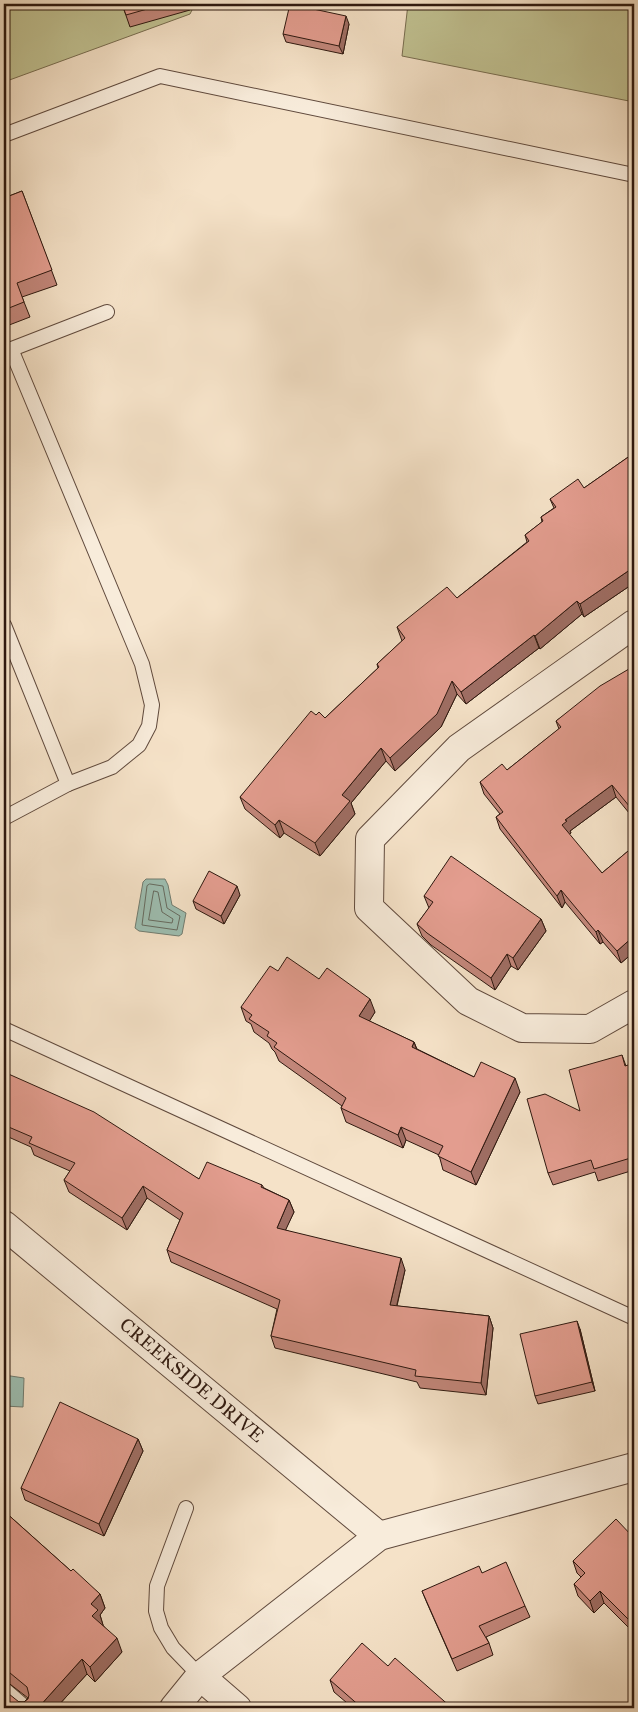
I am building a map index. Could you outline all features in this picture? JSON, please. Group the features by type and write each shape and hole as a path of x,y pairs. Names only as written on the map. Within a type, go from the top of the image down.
{"street":[{"path":"634,624 459,748 370,839 369,888 369,908 468,1001 522,1028 590,1029 634,1004"},
{"name":"CREEKSIDE DRIVE","path":"4,1225 379,1536"},
{"path":"174,1708 200,1676 379,1536 634,1467"},
{"path":"200,1676 238,1708"}],"lane":[{"path":"4,135 160,76 634,175"},
{"path":"4,818 68,784 112,767 139,745 149,726 152,705 142,664 7,351 106,312"},
{"path":"4,625 68,784"},
{"path":"4,1029 634,1318"},
{"path":"186,1508 157,1586 156,1611 162,1628 173,1648 200,1676"},
{"path":"4,1689 26,1708"}],"green space":[{"path":"4,4 195,4 190,14 4,82"},
{"path":"408,4 634,4 634,102 402,56"}],"water":[{"path":"146,879 165,879 172,905 186,913 182,934 179,936 139,931 135,928 143,882"},
{"path":"4,1375 24,1378 23,1407 4,1406"}],"building":[{"path":"122,4 165,4 126,15"},
{"path":"290,4 346,16 339,46 283,34"},
{"path":"22,191 52,270 17,283 24,302 4,310 4,198"},
{"path":"634,453 634,567 580,604 577,601 535,636 461,692 452,681 437,714 390,758 381,748 342,795 350,801 315,843 279,820 275,825 240,797 311,711 316,715 319,712 325,718 379,667 377,664 405,638 397,627 447,587 457,598 529,541 525,535 543,521 541,517 556,507 550,499 578,479 584,488"},
{"path":"634,666 634,812 612,785 565,820 567,821 562,825 602,873 634,846 634,936 617,951 598,930 596,932 561,890 557,896 496,817 503,812 480,782 502,764 507,770 561,727 556,721 600,686"},
{"path":"451,856 541,919 513,958 507,954 491,978 417,924 433,902 424,896"},
{"path":"209,871 237,886 221,916 193,901"},
{"path":"287,957 319,979 327,968 370,999 359,1016 414,1042 412,1047 474,1077 481,1062 515,1078 471,1172 438,1156 443,1146 401,1127 398,1135 341,1108 346,1098 274,1047 277,1043 267,1036 269,1032 249,1019 252,1015 241,1007 270,966 278,971"},
{"path":"622,1055 625,1066 634,1063 634,1157 594,1169 591,1160 548,1173 527,1099 545,1094 580,1111 569,1070"},
{"path":"4,1072 94,1112 199,1179 207,1162 262,1185 261,1187 289,1200 277,1228 401,1258 390,1305 489,1316 481,1383 415,1376 416,1370 271,1336 280,1300 167,1250 183,1213 143,1186 122,1218 64,1180 75,1163 29,1143 32,1137 4,1125"},
{"path":"577,1321 592,1382 535,1396 520,1334"},
{"path":"60,1402 138,1439 99,1524 21,1488"},
{"path":"4,1511 71,1571 73,1569 100,1594 91,1604 98,1610 92,1616 117,1638 90,1667 82,1659 38,1708 4,1708 4,1690 19,1702 24,1702 28,1699 29,1695 27,1687 4,1668"},
{"path":"616,1519 634,1538 634,1621 632,1623 600,1591 590,1601 574,1584 585,1573 573,1561"},
{"path":"506,1562 525,1606 479,1626 489,1643 452,1659 422,1591 479,1566 482,1573"},
{"path":"362,1643 388,1666 395,1658 452,1708 362,1708 330,1680"}]}
